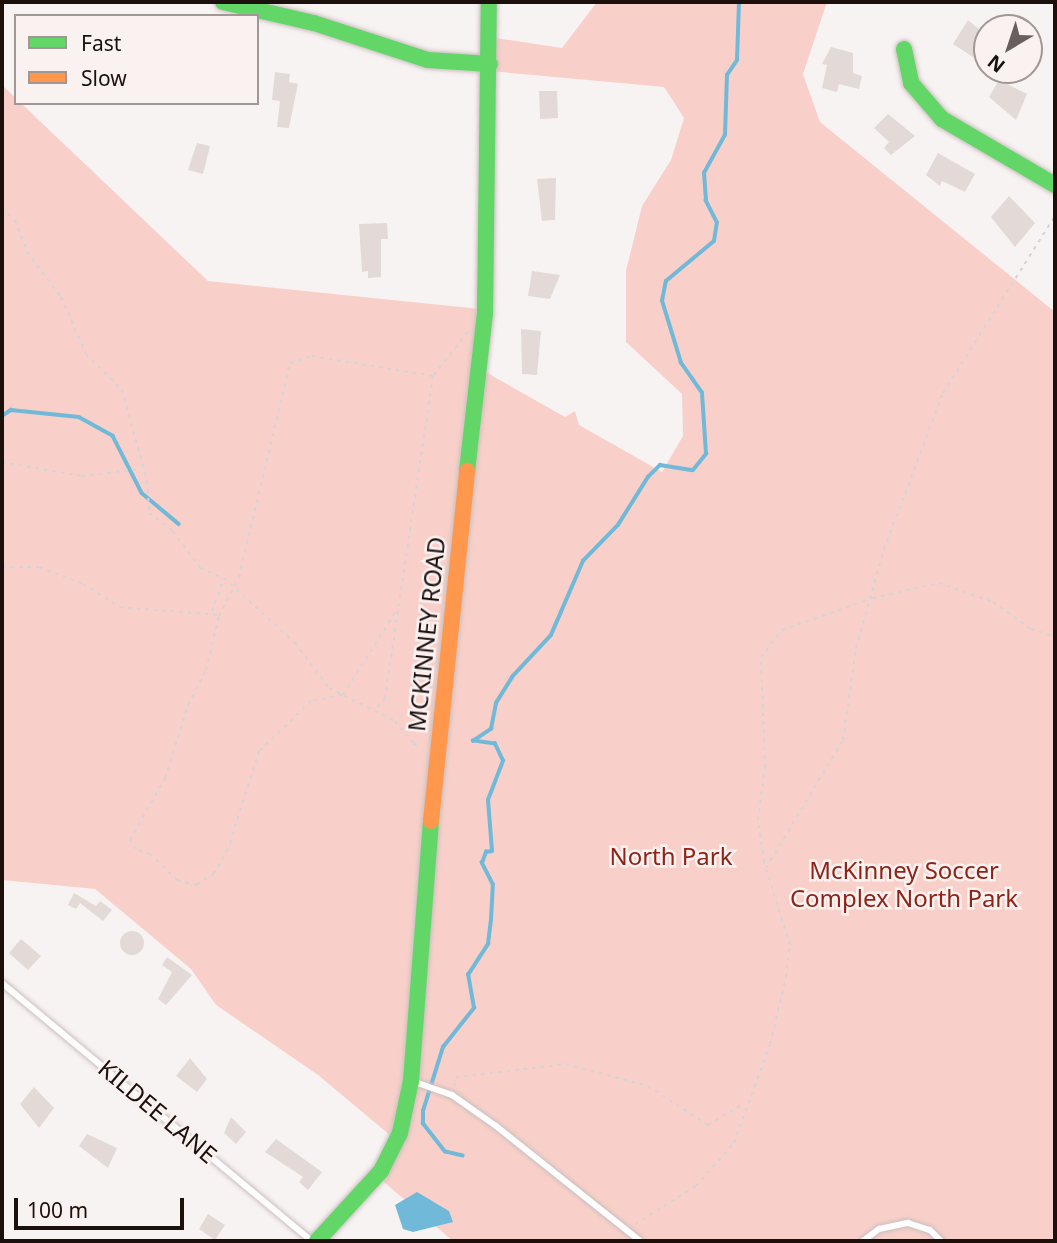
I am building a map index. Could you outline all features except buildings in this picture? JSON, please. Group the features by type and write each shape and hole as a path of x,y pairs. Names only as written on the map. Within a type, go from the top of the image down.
{"street":[{"path":"223,2 314,23 428,60 490,64"},
{"name":"MCKINNEY ROAD","path":"317,1241 381,1171 400,1132 417,1083 437,746 485,313 489,2"},
{"path":"904,50 911,83 942,119 1055,185"}],"lane":[{"name":"KILDEE LANE","path":"2,983 312,1241"},
{"path":"417,1083 452,1096 628,1229 640,1241"},
{"path":"863,1241 879,1229 908,1223 930,1230 940,1241"}],"path":[{"path":"2,208 15,220 27,252 61,297 86,354 122,390 142,469 149,513 173,531 200,568 232,584 342,695 396,721 414,744 437,746"},
{"path":"766,868 843,740 856,648 873,598 884,549 943,393 1055,216"},
{"path":"374,711 385,698 433,376 485,313"},
{"path":"397,608 364,669 342,695 311,701 259,751 228,849 214,873 197,886 177,880 130,840 165,778 188,705 206,670 219,616 232,584 239,577 290,363 312,356 433,376"},
{"path":"2,462 82,476 142,469"},
{"path":"2,567 39,568 83,584 120,607 211,612 219,616"},
{"path":"211,612 224,578"},
{"path":"628,1229 696,1186 734,1143 745,1103 769,1044 790,945 766,868 758,820 765,767 761,657 782,630 873,598 939,583 993,602 1031,629 1055,637"},
{"path":"452,1096 456,1077 566,1064 648,1086 708,1125 745,1103"}],"green space":[{"name":"North Park","path":"597,2 827,2 803,74 820,122 1055,312 1055,1241 453,1241 378,1177 391,1136 318,1075 216,1005 191,969 95,889 2,880 2,85 14,96 14,105 23,105 208,281 480,309 475,366 565,417 575,411 579,425 662,472 683,436 682,394 626,342 626,271 642,206 671,160 684,118 664,87 490,71 489,37 562,48"}],"water":[{"path":"417,1192 449,1211 453,1222 413,1232 403,1229 395,1205"}],"waterway":[{"path":"463,1156 445,1152 423,1124 423,1111 443,1047 474,1008 468,975 488,944 493,885 482,863 486,852 492,851 488,800 503,761 495,744 473,741 491,729 496,703 512,677 551,635 583,561 618,525 648,477 660,465 693,470 706,454 702,393 681,363 662,301 666,281 714,241 717,223 706,201 704,173 725,135 727,75 737,60 739,2"},
{"path":"2,416 11,410 79,417 113,436 142,493 179,524"}],"traffic: fast":[{"path":"223,2 314,23 428,60 490,64"},
{"path":"467,471 485,313 489,2"},
{"path":"904,49 911,83 942,119 1055,185"},
{"path":"317,1241 381,1171 400,1133 411,1081 431,821"}],"traffic: slow":[{"path":"431,821 467,471"}],"park label":[{"name":"McKinney Soccer Complex North Park","path":"904,884"}]}
